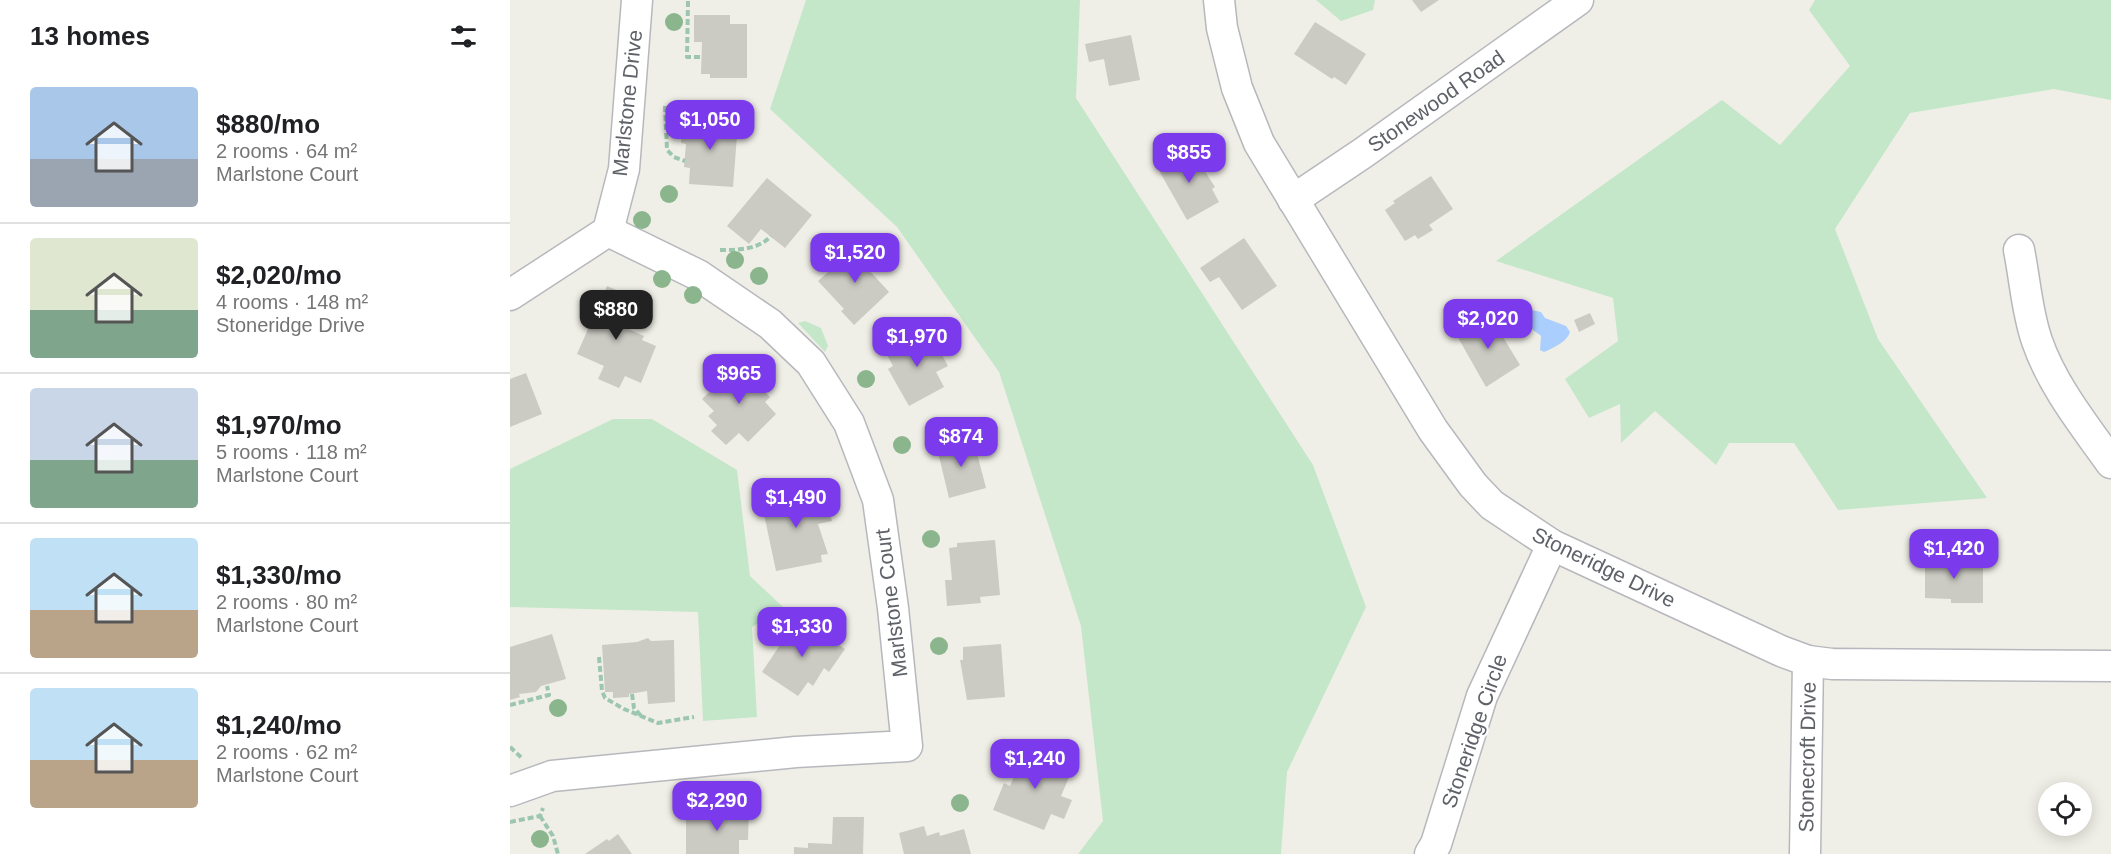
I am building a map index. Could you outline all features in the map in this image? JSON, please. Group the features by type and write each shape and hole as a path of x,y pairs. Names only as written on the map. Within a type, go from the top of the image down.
{"street":[{"name":"Marlstone Drive","path":"608,231 624,169 637,0"},
{"name":"Stoneridge Drive","path":"1219,0 1222,28 1237,88 1259,143 1456,463 1492,505 1552,545 1808,661 1832,664 2111,666"},
{"name":"Stonewood Road","path":"1293,200 1578,0"},
{"path":"510,295 608,231"},
{"name":"Marlstone Court","path":"510,790 552,776 796,752 907,746 893,608 878,500 849,423 811,363 770,324 698,274 608,231"},
{"path":"2019,250 2036,339 2045,360 2055,380 2111,463"},
{"name":"Stoneridge Circle","path":"1430,854 1436,844 1482,696 1552,545"},
{"name":"Stonecroft Drive","path":"1805,854 1808,661"}],"path":[{"path":"688,1 687,57 702,57"},
{"path":"665,106 667,150 674,158 685,161"},
{"path":"720,250 753,247 765,243 771,236"},
{"path":"600,657 602,691 605,698 658,723 694,717"},
{"path":"510,705 549,695 547,686"},
{"path":"632,694 634,708 644,718"},
{"path":"540,816 553,836 558,854"}],"green space":[{"path":"806,0 1080,0 1076,98 1313,465 1366,607 1287,772 1281,854 1078,854 1103,821 1081,626 999,372 897,227 770,109"},
{"path":"1316,0 1375,0 1373,10 1341,21"},
{"path":"1815,0 2111,0 2111,100 2054,89 1910,113 1835,229 1878,339 1987,498 1838,510 1794,443 1729,443 1716,465 1655,411 1621,443 1620,404 1589,418 1565,379 1618,341 1613,298 1496,261 1722,100 1780,145 1850,66 1809,10"},
{"path":"805,321 821,328 828,346 825,352 798,323"},
{"path":"613,419 652,419 737,470 750,576 784,608 752,627 757,717 703,721 698,612 510,607 510,469"}],"water":[{"path":"1531,310 1541,312 1545,318 1566,326 1570,332 1563,342 1544,352 1540,350 1541,336 1524,323 1524,316"}],"building":[{"path":"1412,0 1439,0 1421,12"},
{"path":"694,15 730,15 730,24 747,24 747,78 710,78 710,74 701,74 702,42 694,42"},
{"path":"1315,22 1366,54 1346,85 1334,77 1332,79 1294,54"},
{"path":"1131,35 1140,80 1109,86 1104,59 1089,62 1085,44"},
{"path":"683,118 738,123 733,187 689,184 690,168 684,167 686,144 681,143"},
{"path":"1190,148 1215,187 1212,189 1219,202 1187,220 1157,167"},
{"path":"1431,176 1453,209 1429,225 1433,230 1418,239 1415,235 1405,241 1385,210 1395,203 1393,201"},
{"path":"767,178 812,215 785,248 761,229 749,244 727,226"},
{"path":"1244,238 1277,286 1242,310 1219,277 1210,282 1200,268"},
{"path":"861,243 877,259 867,268 889,292 854,325 841,311 844,309 818,281"},
{"path":"607,286 639,300 626,328 644,336 642,340 656,346 641,383 625,376 619,388 598,379 604,366 577,354"},
{"path":"1590,313 1595,324 1579,332 1574,320"},
{"path":"1489,314 1520,365 1486,387 1456,334"},
{"path":"929,330 948,366 936,372 944,387 909,406 888,369 893,366 886,353"},
{"path":"742,360 761,380 757,384 770,397 765,402 776,414 748,442 739,433 726,445 711,431 717,425 708,416 714,411 702,399"},
{"path":"526,373 542,414 510,427 510,379"},
{"path":"973,438 986,488 949,498 937,448"},
{"path":"825,491 832,521 818,524 828,554 821,555 822,562 776,571 761,500 795,493 796,498"},
{"path":"995,540 1000,595 980,597 981,603 947,606 945,580 952,580 949,548 957,547 957,543"},
{"path":"1925,554 1939,554 1944,562 1983,562 1983,603 1951,603 1951,599 1925,598"},
{"path":"798,618 845,649 829,672 824,668 813,686 808,682 798,696 762,672"},
{"path":"552,634 566,679 541,686 536,692 519,694 520,697 510,700 510,647"},
{"path":"648,638 651,641 674,640 675,702 648,704 647,691 629,694 629,697 613,698 613,692 605,692 602,645 637,642"},
{"path":"1001,644 1005,697 967,700 960,660 963,660 963,647"},
{"path":"1021,747 1073,768 1061,796 1072,800 1064,819 1051,814 1044,830 993,810 1004,783 1010,786 1017,769 1013,767"},
{"path":"725,806 749,807 748,840 739,840 739,854 686,854 686,820 690,820 690,812 705,812 705,817 724,817"},
{"path":"833,817 864,817 863,854 794,854 794,847 808,848 808,843 832,844"},
{"path":"924,826 927,836 939,832 940,836 964,829 971,854 904,854 899,833"},
{"path":"618,834 632,854 585,854 607,839 609,841"}]}
